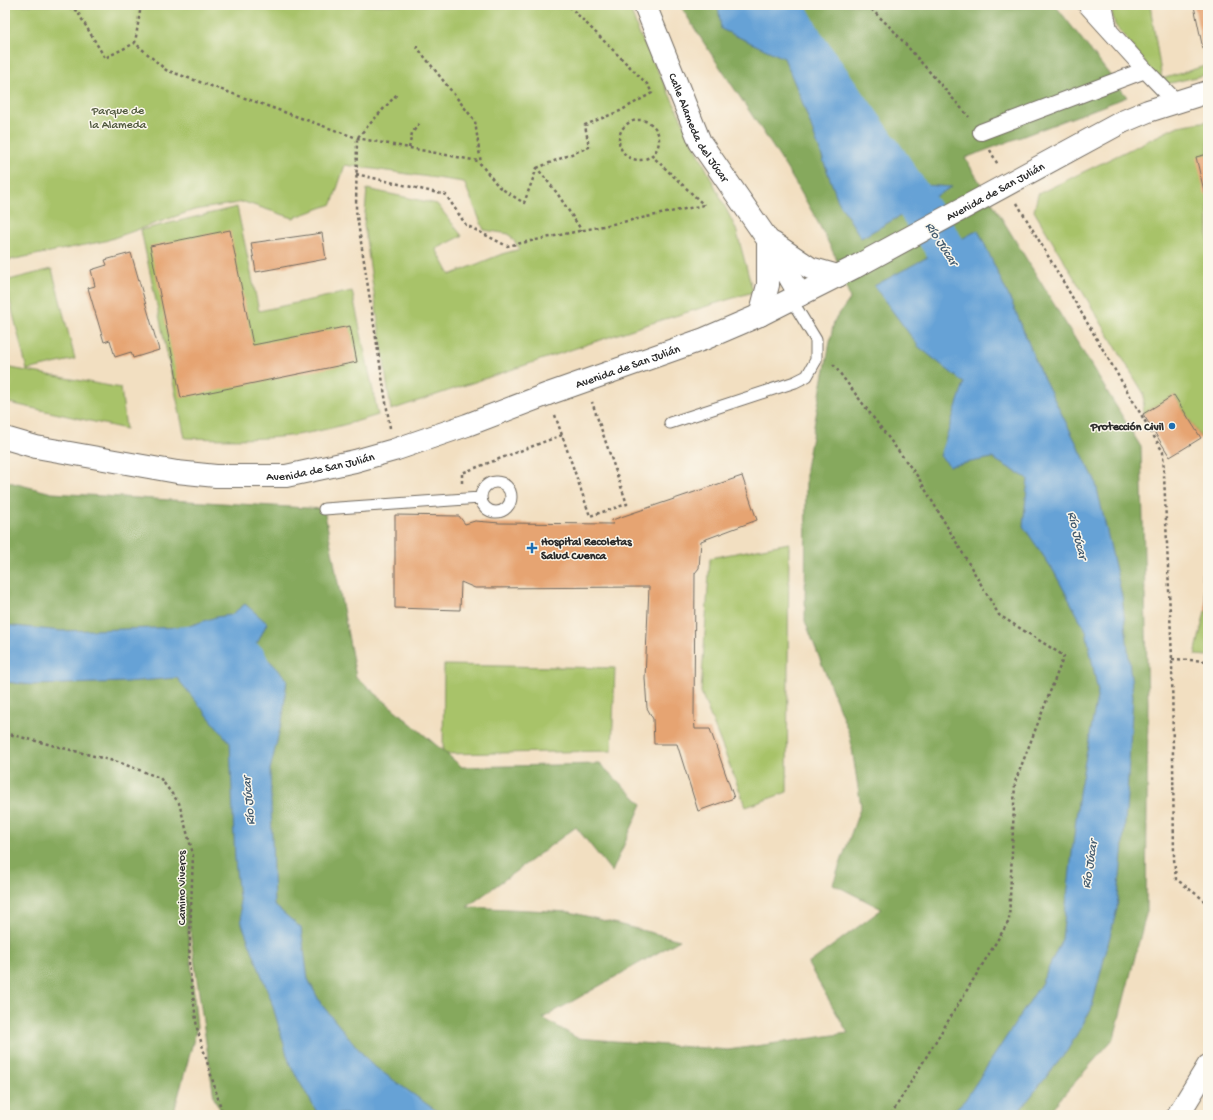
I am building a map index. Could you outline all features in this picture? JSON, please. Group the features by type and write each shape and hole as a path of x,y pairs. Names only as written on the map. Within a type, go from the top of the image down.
{"street":[{"name":"Calle Alameda del Júcar","path":"645,5 700,142 768,240 796,297"},
{"path":"1086,5 1176,102"},
{"path":"1104,5 1109,30"},
{"path":"981,132 1145,70"},
{"name":"Avenida de San Julián","path":"5,438 36,447 121,463 177,472 216,476 286,476 355,461 394,450 704,339 760,315 858,266 1122,122 1208,92"},
{"name":"Calle Alameda del Júcar","path":"768,240 810,268 838,276"},
{"path":"760,315 768,285 768,240"},
{"path":"1178,1115 1208,1066"}],"lane":[{"path":"670,423 796,382 807,376 816,360 816,340 796,297"},
{"path":"324,509 480,498"}],"path":[{"path":"63,5 77,11 105,58 135,43"},
{"path":"135,43 141,5"},
{"path":"135,43 166,70 357,138 478,161 499,187 524,203 537,168 590,147 585,125 620,111 652,93 648,85 568,5"},
{"path":"867,5 892,30 981,132 998,166"},
{"path":"416,46 475,121 481,165"},
{"path":"394,450 387,414 356,210 356,174 357,138 398,93"},
{"path":"636,120 643,121 654,127 658,138 656,150 652,155 646,158 633,159 622,151 619,145 619,139 620,132 624,126 636,120"},
{"path":"409,148 412,133 420,123"},
{"path":"356,174 446,194 466,225 507,246 704,205 652,155"},
{"path":"537,168 557,193 582,230"},
{"path":"1015,199 1163,452 1172,659 1174,859 1176,879 1208,903"},
{"path":"816,340 918,477 999,615 1064,656 1015,782 1009,921 892,1113 888,1115"},
{"path":"548,394 590,516 627,504 585,381"},
{"path":"472,469 562,435"},
{"path":"1172,659 1208,660"},
{"name":"Camino Viveros","path":"5,733 121,763 160,778 179,803 193,854 189,964 197,1028 223,1115"}],"green space":[{"name":"Parque de la Alameda","path":"5,5 629,5 638,31 736,229 753,292 639,327 391,410 364,225 367,189 437,204 462,236 436,249 450,275 502,254 520,249 509,234 484,230 464,182 345,165 332,204 293,218 244,202 194,210 105,241 5,261"},
{"path":"680,5 1055,5 1127,97 965,158 1141,447 1148,702 1146,914 1114,1038 1046,1115 223,1115 214,1098 185,896 197,1028 173,1115 5,1115 5,481 52,493 324,509 356,677 462,767 600,764 642,804 612,872 576,827 467,907 570,912 680,940 543,1018 577,1038 728,1050 848,1033 808,964 882,909 833,884 861,806 850,736 805,621 806,468 834,321 850,299 835,256 798,187"},
{"path":"1110,5 1150,5 1162,79 1208,65 1208,74 1163,85 1115,25"},
{"path":"1208,121 1208,432 1201,438 1174,395 1143,414 1144,394 1034,211 1038,194 1178,126"},
{"path":"237,207 259,311 352,291 378,415 356,422 289,436 250,439 185,438 141,230"},
{"path":"52,269 75,359 27,370 5,281"},
{"path":"5,367 121,388 126,429 5,402"},
{"path":"789,543 787,792 746,807 701,692 710,558"},
{"path":"1205,611 1208,611 1208,656 1195,655"},
{"path":"444,665 615,668 612,751 443,754"}],"water":[{"path":"718,5 801,5 849,80 864,100 848,99 845,121 878,129 901,159 924,185 952,187 861,238 838,201 800,96 784,58 721,29"},
{"path":"978,230 1016,312 1039,369 1095,480 1122,596 1133,696 1126,811 1117,909 1091,1010 1067,1051 1016,1115 949,1115 965,1100 1041,984 1062,939 1079,793 1098,692 1086,631 1053,570 1023,526 1028,479 992,458 950,466 940,456 964,383 919,347 874,286"},
{"path":"245,604 267,623 258,642 232,657 240,673 269,660 287,679 283,716 270,770 274,905 301,928 308,979 321,1004 371,1064 442,1115 318,1114 290,1065 271,1000 242,924 235,861 230,743 177,678 127,682 33,685 5,682 5,625 61,631 186,627 216,617 231,615"}],"building":[{"path":"1208,5 1208,48 1203,49 1194,6"},
{"path":"1208,154 1208,194 1205,195 1196,157"},
{"path":"230,230 253,345 350,326 357,362 181,398 150,246"},
{"path":"322,233 326,259 256,272 251,243"},
{"path":"131,253 159,350 133,358 131,352 115,357 110,340 104,342 88,288 95,286 91,270 107,265 105,260"},
{"name":"Protección Civil","path":"1174,395 1201,438 1170,457 1143,414"},
{"path":"742,476 757,520 701,541 699,568 695,573 695,729 710,729 734,798 698,811 677,744 654,744 653,719 647,708 645,678 649,587 475,588 461,582 460,610 395,608 395,515 459,516 465,524 475,521 500,523 613,524 612,520"},
{"path":"1206,514 1208,514 1208,611 1205,611"}],"waterway":[{"name":"Río Júcar","path":"783,5 806,46 891,166 975,293"},
{"name":"Río Júcar","path":"178,647 189,646 247,661 262,693 256,720"}],"place":[{"name":"Protección Civil","path":"1172,426"},
{"name":"Hospital Recoletas Salud Cuenca","path":"532,548"}]}
